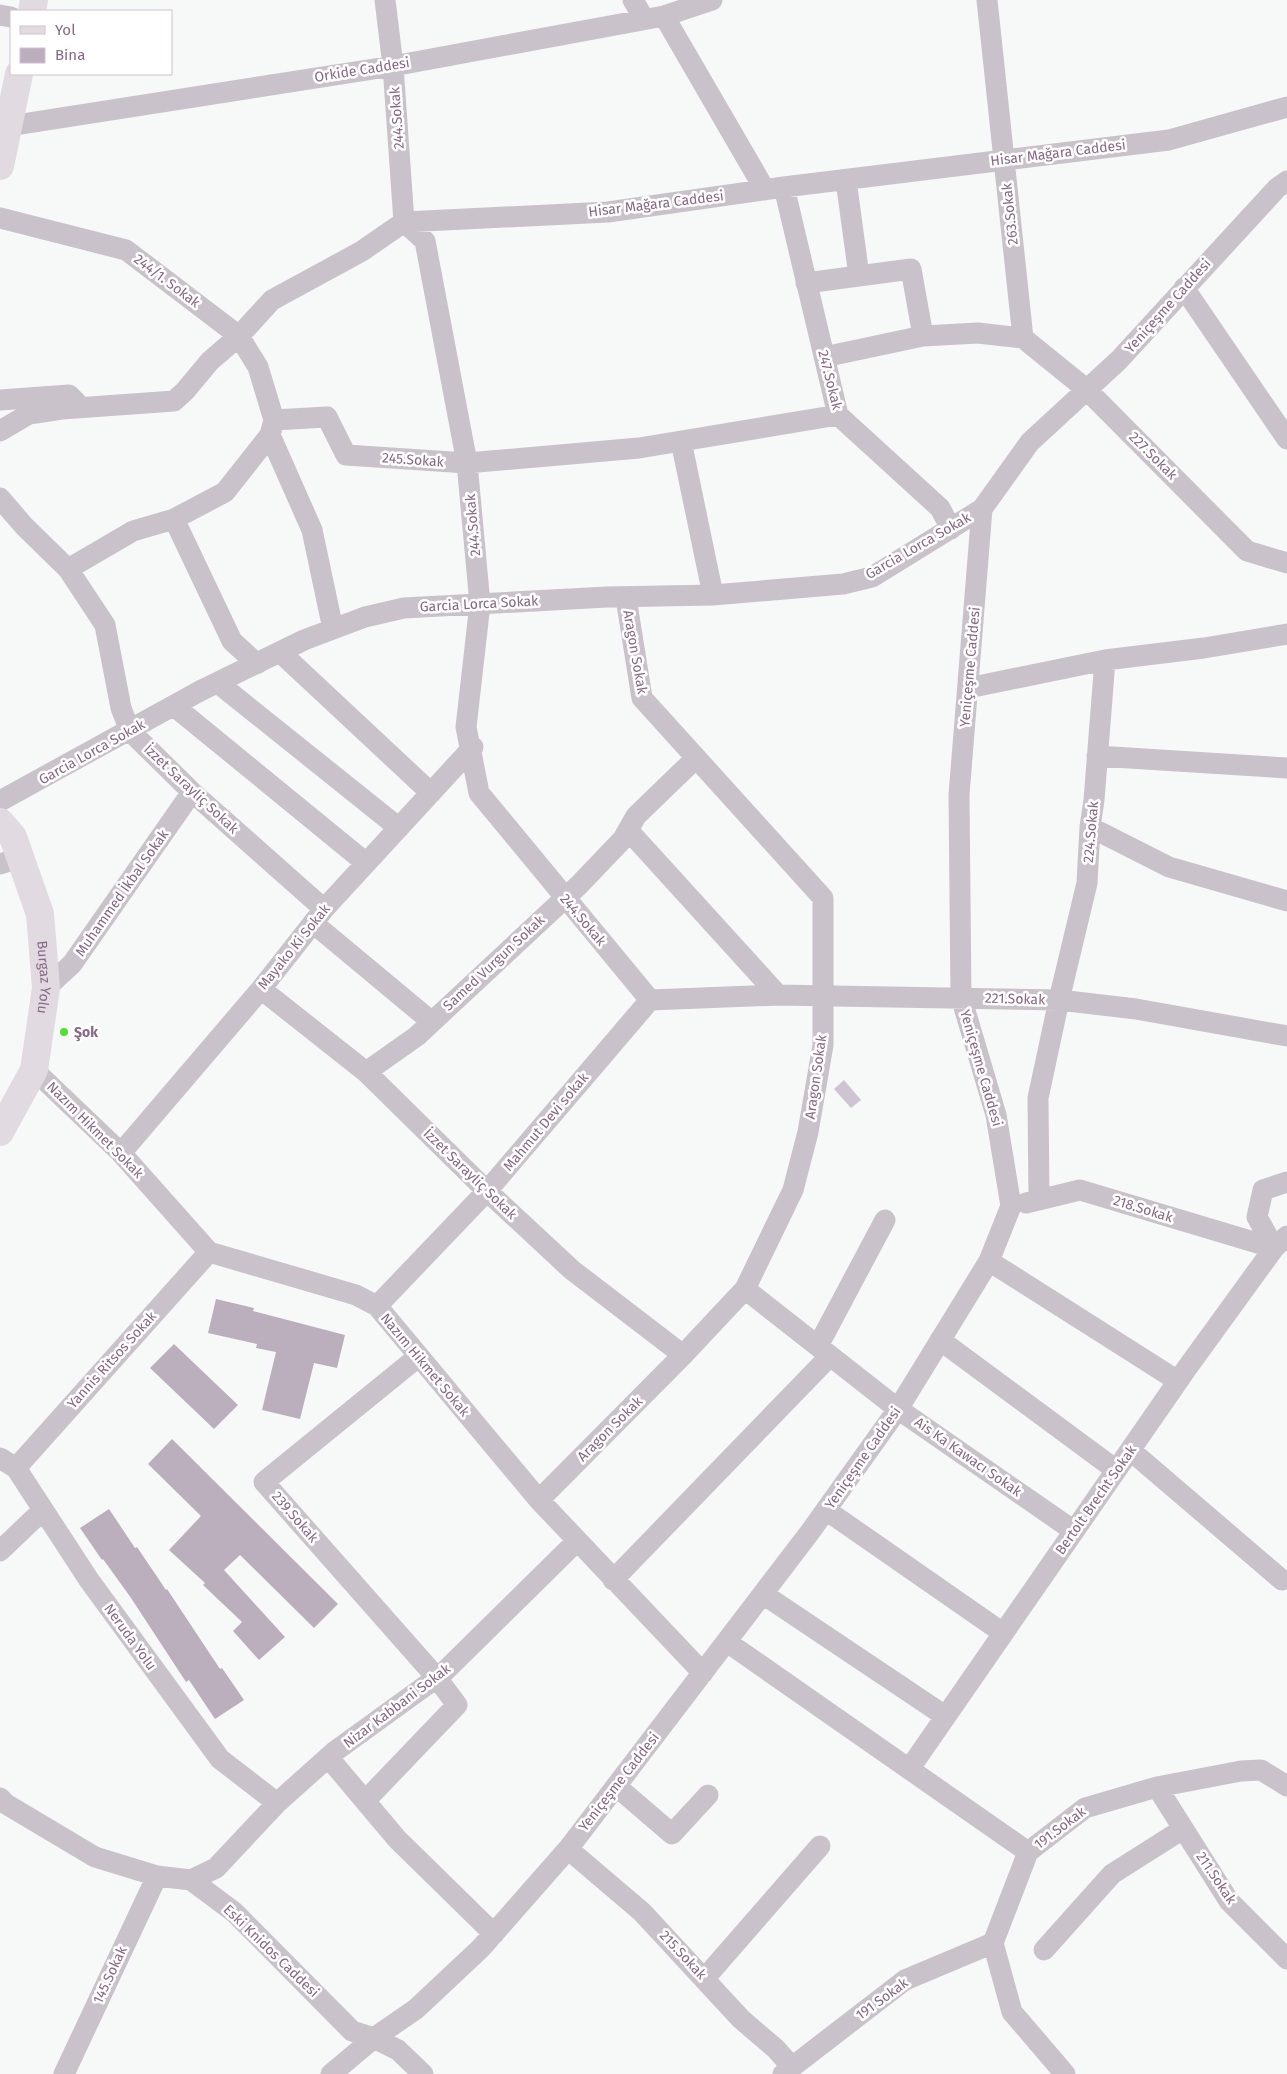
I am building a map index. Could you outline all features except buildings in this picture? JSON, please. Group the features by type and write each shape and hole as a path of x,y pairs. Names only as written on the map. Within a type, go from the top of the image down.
{"street":[{"name":"244.Sokak","path":"385,0 393,66 404,222 425,241 467,463 480,604 466,727 472,749 479,793 650,1000"},
{"name":"247.Sokak","path":"633,0 654,18 774,189 806,283 838,414 940,508 952,529"},
{"name":"Orkide Caddesi","path":"8,126 393,66 654,18 712,0"},
{"name":"263.Sokak","path":"987,0 1023,338"},
{"path":"0,166 19,75"},
{"name":"Hisar Mağara Caddesi","path":"404,222 608,212 1005,159 1169,140 1287,106"},
{"path":"846,180 859,276"},
{"name":"Yeniçeşme Caddesi","path":"331,2074 374,2038 416,2009 482,1948 568,1849 826,1510 898,1409 989,1261 1011,1206 996,1115 961,997 959,795 982,509 1030,442 1119,360 1277,188 1287,180"},
{"name":"244/1. Sokak","path":"0,218 126,250 239,336"},
{"path":"0,431 29,414 174,401 186,391 210,361 239,336 272,300 362,251 404,222"},
{"path":"806,283 911,269 923,336"},
{"path":"1184,288 1286,436"},
{"path":"824,357 923,336 978,333 1023,338"},
{"path":"239,336 258,367 272,427 312,530 334,629"},
{"name":"227.Sokak","path":"1023,338 1086,389 1248,551 1287,563"},
{"path":"0,400 70,395 82,408"},
{"name":"245.Sokak","path":"272,427 328,417 346,455 467,463 639,448 838,414"},
{"path":"68,570 133,531 174,519 225,492 272,427"},
{"path":"681,441 712,595"},
{"name":"İzzet Sarayliç Sokak","path":"0,498 24,526 68,570 105,625 121,708 130,731 319,916 432,1022"},
{"name":"Garcia Lorca Sokak","path":"0,801 218,683 280,652 365,617 404,608 712,595 843,584 872,577 982,509"},
{"path":"174,519 232,641 257,664"},
{"name":"Aragon Sokak","path":"539,1500 683,1355 745,1289 793,1190 808,1132 823,1045 823,898 642,698 626,598"},
{"path":"968,688 1105,660 1204,648 1287,634"},
{"path":"280,652 431,793"},
{"name":"224.Sokak","path":"1039,1200 1038,1098 1087,883 1090,826 1105,660"},
{"path":"218,683 399,828"},
{"path":"174,706 366,863"},
{"name":"Mayako Ki Sokak","path":"121,1153 261,989 319,916 472,749"},
{"path":"1097,756 1287,768"},
{"name":"Samed Vurgun Sokak","path":"366,1072 417,1036 565,897 623,840 636,816 696,758"},
{"name":"Muhammed İkbal Sokak","path":"46,988 72,964 192,792"},
{"name":"Burgaz Yolu","path":"0,822 13,837 11,861 40,914 46,988 34,1070 0,1132"},
{"path":"1090,826 1169,867 1287,901"},
{"path":"628,830 778,995"},
{"name":"İzzet Sarayliç Sokak","path":"261,989 366,1072 572,1270 683,1355"},
{"name":"221.Sokak","path":"650,1000 778,995 1059,1000 1136,1009 1287,1036"},
{"name":"Mahmut Devi sokak","path":"376,1306 488,1191 650,1000"},
{"name":"Nazım Hikmet Sokak","path":"34,1070 121,1153 209,1252 356,1294 376,1306 539,1500 703,1674"},
{"path":"1281,1242 1257,1217 1263,1190 1287,1182"},
{"name":"218.Sokak","path":"1011,1206 1080,1190 1281,1242"},
{"path":"613,1580 824,1351 885,1220"},
{"name":"Bertolt Brecht Sokak","path":"910,1768 1178,1381 1281,1242"},
{"name":"Yannis Ritsos Sokak","path":"8,1463 209,1252"},
{"path":"989,1261 1178,1381"},
{"name":"Ais Ka Kawacı Sokak","path":"745,1289 898,1409 1074,1531"},
{"path":"940,1340 1116,1470"},
{"name":"239.Sokak","path":"419,1356 264,1482 437,1678"},
{"path":"1130,1450 1282,1580"},
{"name":"Neruda Yolu","path":"8,1463 94,1588 220,1759 277,1803"},
{"path":"0,1551 42,1510"},
{"path":"826,1510 1003,1633"},
{"name":"Nizar Kabbani Sokak","path":"191,1880 216,1868 277,1803 328,1757 437,1678 577,1541"},
{"path":"763,1594 945,1716"},
{"path":"727,1642 1028,1852"},
{"path":"365,1801 457,1705 437,1678"},
{"path":"328,1757 397,1839 494,1934"},
{"name":"191.Sokak","path":"993,1943 1028,1852 1085,1808 1157,1788 1241,1771 1261,1770 1287,1786"},
{"path":"616,1786 672,1834 708,1795"},
{"name":"211.Sokak","path":"1157,1788 1229,1900 1287,1959"},
{"name":"Eski Knidos Caddesi","path":"2,1805 96,1857 157,1876 191,1880 234,1912 352,2031 374,2038 398,2050 423,2074"},
{"path":"1044,1950 1112,1874 1183,1829"},
{"path":"705,1978 820,1846"},
{"name":"215.Sokak","path":"568,1849 642,1912 741,2019 776,2049 788,2070"},
{"name":"145.Sokak","path":"64,2074 157,1876"},
{"path":"993,1943 1012,2012 1065,2074"},
{"name":"191 Sokak","path":"788,2070 905,1980 993,1943"}],"shaded area":[{"path":"844,1080 861,1100 851,1108 834,1089"}],"place":[{"name":"Şok","path":"64,1032"}]}
